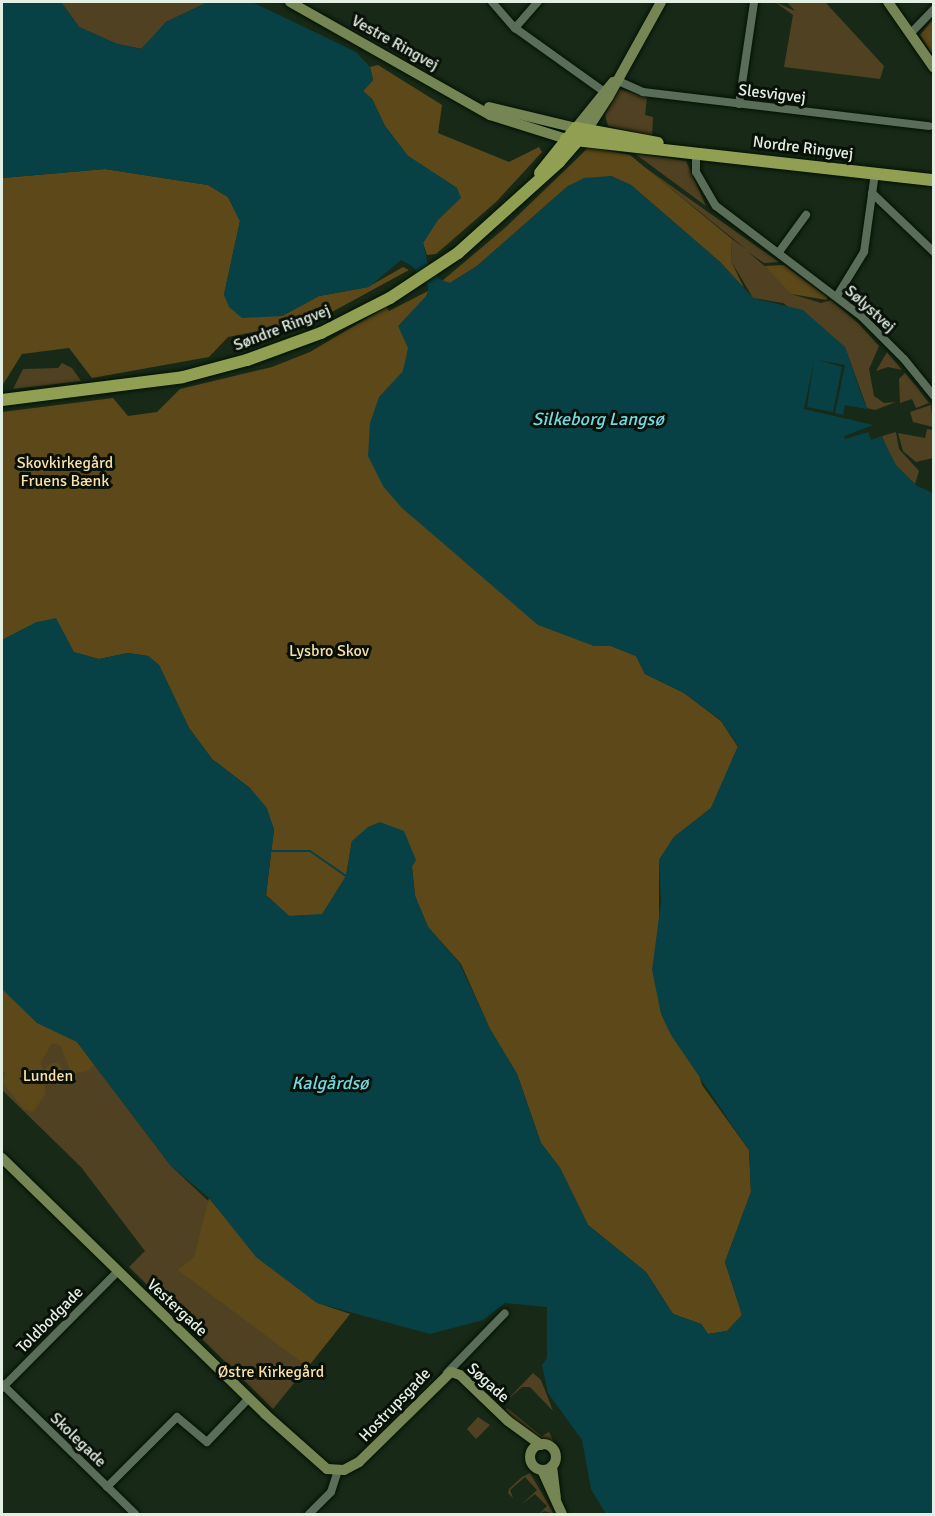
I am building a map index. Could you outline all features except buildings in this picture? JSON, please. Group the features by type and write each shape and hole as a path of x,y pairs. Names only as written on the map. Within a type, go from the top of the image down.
{"main road":[{"name":"Nordre Ringvej","path":"577,134 654,142 668,148"},
{"name":"Nordre Ringvej","path":"577,134 696,152 933,180"},
{"name":"Søndre Ringvej","path":"2,400 166,380 247,360 321,333 414,283 439,266 531,187 577,134"}],"street":[{"name":"Vestre Ringvej","path":"291,2 502,120 577,134"},
{"path":"492,2 516,28 603,91"},
{"path":"516,28 538,2"},
{"path":"577,134 616,80 661,2"},
{"path":"739,104 754,2"},
{"path":"888,2 933,68"},
{"path":"910,34 933,9"},
{"path":"577,134 603,91 616,80"},
{"name":"Slesvigvej","path":"616,80 643,92 929,126"},
{"name":"Vestre Ringvej","path":"453,93 515,117 577,134"},
{"name":"Sølystvej","path":"696,152 696,172 707,195 837,296 904,359 933,396"},
{"path":"837,296 862,258 875,173"},
{"path":"872,193 933,252"},
{"path":"779,252 806,215"},
{"name":"Vestergade","path":"2,1158 314,1460 338,1471"},
{"name":"Toldbodgade","path":"2,1386 118,1271"},
{"name":"Hostrupsgade","path":"338,1471 359,1462 505,1313"},
{"name":"Søgade","path":"446,1374 460,1375 508,1421 541,1445"},
{"name":"Skolegade","path":"2,1386 135,1515"},
{"path":"107,1487 177,1417 207,1442 249,1398"},
{"name":"Søgade","path":"508,1421 531,1454 533,1465 547,1468"},
{"path":"531,1454 541,1445 554,1451 547,1468 560,1510"},
{"path":"309,1515 333,1489 338,1471"}],"green space":[{"path":"61,2 208,2 166,22 142,49 117,44 79,27"},
{"path":"775,2 795,11 787,2 825,2 884,66 880,79 784,67 793,15"},
{"path":"933,19 933,55 920,35"},
{"path":"378,65 442,105 438,133 509,162 539,147 542,152 496,202 436,254 427,255 423,243 457,188 408,156 385,126 372,99 363,91 373,80 370,67"},
{"path":"619,89 647,97 645,115 653,117 652,137 608,126 605,115"},
{"path":"589,147 630,155 732,239 731,261 744,288 720,262 631,185 611,176 568,186 477,266 450,283 442,281 506,227"},
{"path":"634,153 686,161 706,206"},
{"path":"643,166 779,262 764,263 748,252 786,284 791,294 821,303 831,300 859,324 879,346 869,369 874,396 884,403 896,402 875,410 867,408 845,347 783,303 753,298 731,261 732,239 746,249"},
{"path":"105,169 208,185 228,197 240,221 224,295 282,316 319,296 368,287 403,267 409,270 319,319 228,337 209,357 92,378 69,348 22,354 2,386 2,178"},
{"path":"784,265 827,297 827,300 791,294 765,266"},
{"name":"Lysbro Skov","path":"428,291 403,371 401,507 451,549 594,646 611,646 636,656 645,674 684,693 721,721 738,747 711,808 674,837 659,860 659,932 702,1085 749,1150 751,1192 725,1262 742,1315 727,1331 708,1334 701,1324 673,1314 646,1272 588,1225 560,1168 541,1143 517,1074 490,1029 461,964 428,927 415,896 412,867 352,841 346,876 322,915 289,916 266,895 274,829 250,788 212,759 189,728 159,665 148,656 128,653 99,659 73,652 37,622 2,640 2,412 113,398 128,416 157,412 180,389 272,367 310,352 386,307 389,311"},
{"path":"887,352 902,370 888,367 876,371"},
{"path":"62,363 72,368 81,381 13,389 23,369 58,368"},
{"path":"905,373 929,403 916,408 912,399 900,403 899,379"},
{"path":"931,405 933,427 913,422 910,412"},
{"path":"927,429 933,430 933,458 916,462 903,451 898,433 925,438"},
{"path":"896,432 899,449 919,471 915,484 898,469 882,436"},
{"name":"Lunden","path":"2,989 77,1042 171,1166 317,1303 350,1314 273,1409 129,1267 145,1251 81,1167 2,1090"},
{"path":"2,989 37,1023 77,1042 94,1065 88,1071 71,1074 61,1046 52,1043 41,1062 43,1070 52,1063 58,1063 63,1069 59,1081 44,1084 46,1093 33,1112 24,1109 2,1082 6,1072 2,1071"},
{"path":"209,1198 256,1257 317,1303 350,1314 308,1367 178,1270 194,1257"},
{"path":"533,1373 541,1380 553,1411 530,1387 522,1387 507,1400"},
{"path":"507,1408 542,1436 549,1432 554,1442 543,1440 522,1426 505,1410"},
{"path":"478,1417 490,1425 476,1439 467,1429"},
{"path":"530,1473 554,1514 544,1511 539,1514 547,1506 535,1494 521,1505 537,1490 525,1477 510,1490 513,1498 508,1493 509,1489 522,1477"}],"water":[{"name":"Silkeborg Langsø","path":"2,2 61,2 79,27 117,44 141,49 166,22 208,2 252,2 356,52 370,67 373,80 363,91 372,99 385,126 408,156 457,188 461,198 438,220 423,243 427,261 439,279 450,283 477,266 568,186 584,178 611,176 631,185 720,262 753,298 803,310 845,347 864,402 896,465 917,486 933,493 933,1514 606,1514 591,1489 582,1440 548,1393 542,1365 547,1358 547,1307 505,1303 483,1320 430,1334 317,1303 256,1257 209,1198 171,1166 77,1042 37,1023 2,989 2,640 37,622 56,618 74,652 99,659 128,653 148,656 159,665 189,728 212,759 250,788 267,808 274,829 266,895 289,916 322,914 346,876 352,841 368,827 380,822 404,831 416,860 412,867 415,896 428,927 460,964 490,1029 517,1074 541,1143 560,1168 588,1225 646,1272 673,1314 701,1324 708,1334 727,1331 742,1315 725,1262 751,1192 749,1150 671,1035 661,1014 652,970 661,902 659,860 674,837 711,808 738,746 721,720 684,693 645,674 636,656 611,646 594,646 538,625 401,507 383,486 368,456 370,423 379,397 403,371 408,348 398,326 428,294 428,286 412,266 401,260 369,287 319,296 282,316 242,318 229,307 224,295 240,221 228,197 208,185 105,169 2,178"}],"pier":[{"path":"814,360 807,407 833,412 842,367 818,360 845,365 835,413 843,415 845,405 872,410 885,435 871,440 868,432 845,439 844,436 873,425 804,409"}],"waterway":[{"path":"271,851 310,851 346,876"}],"park label":[{"name":"Skovkirkegård Fruens Bænk","path":"65,472"},
{"name":"Østre Kirkegård","path":"271,1372"}],"water label":[{"name":"Kalgårdsø","path":"330,1083"}]}
